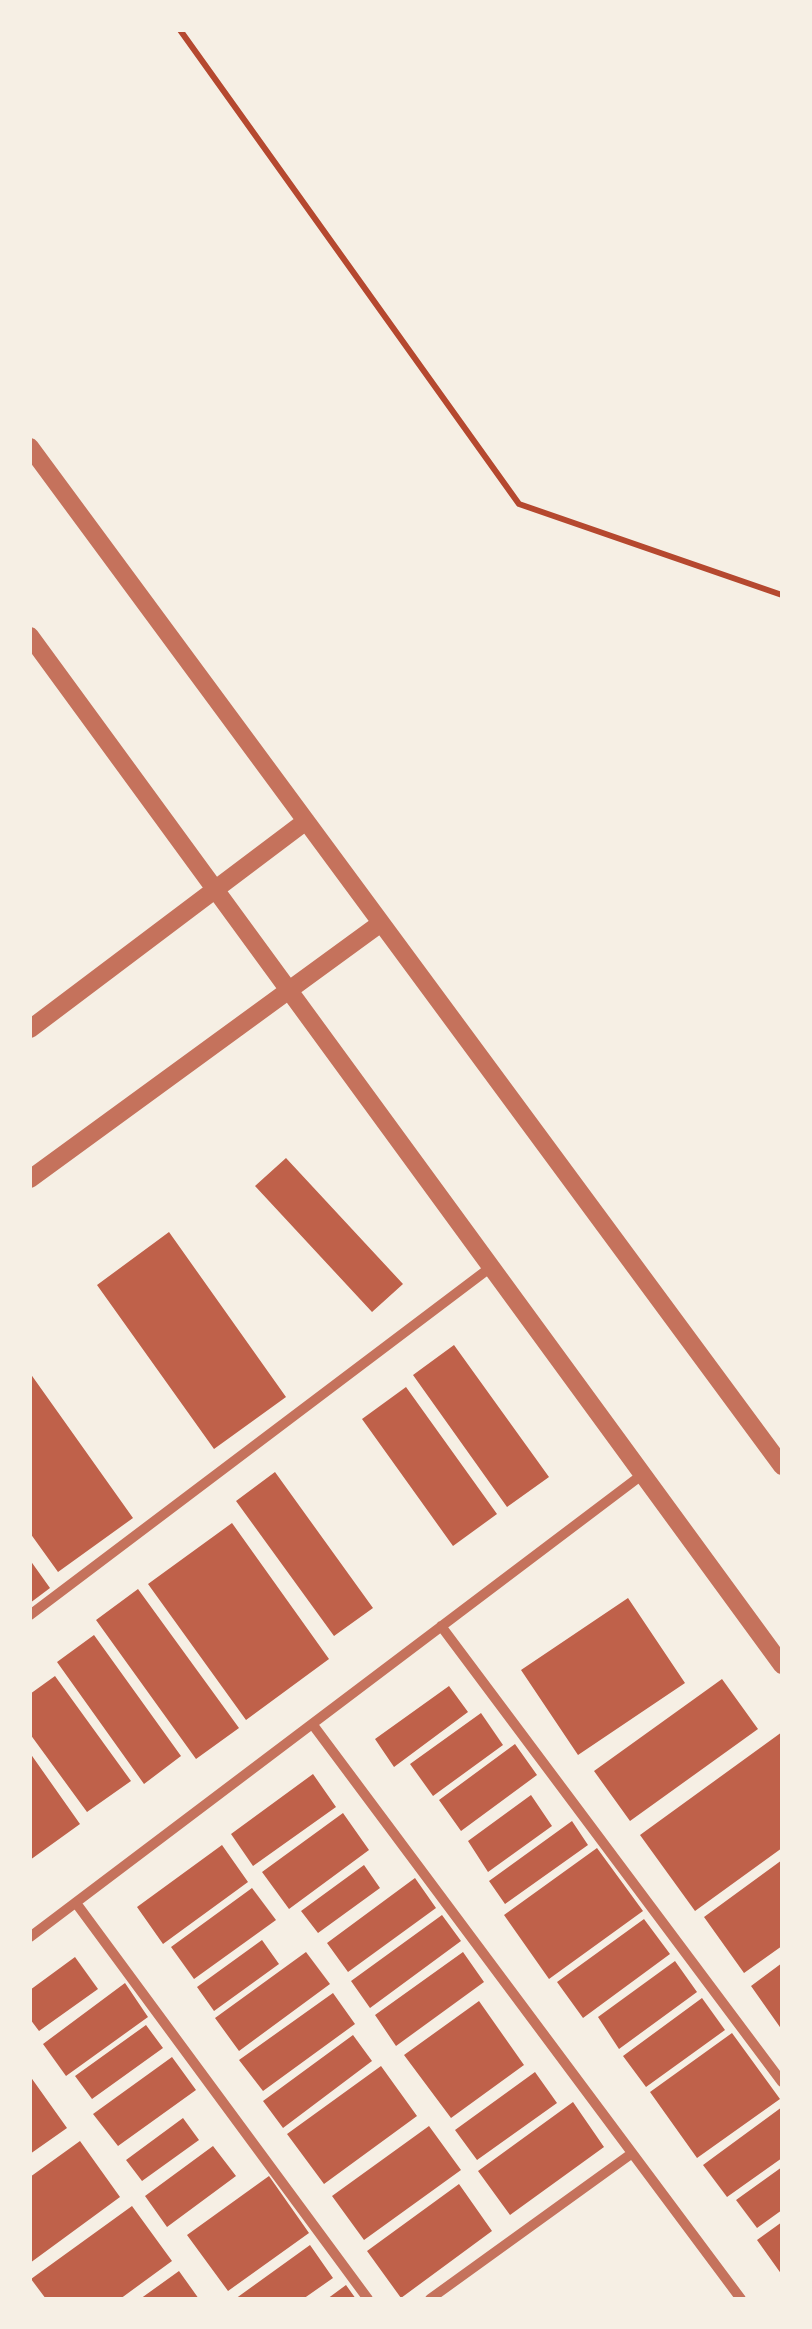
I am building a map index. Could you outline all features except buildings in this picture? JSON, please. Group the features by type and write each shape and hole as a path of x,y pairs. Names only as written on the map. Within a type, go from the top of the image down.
{"street":[{"path":"30,447 782,1466"},
{"path":"30,636 782,1665"},
{"path":"30,1029 306,820"},
{"path":"30,1179 381,922"},
{"path":"30,1616 491,1267"},
{"path":"30,1937 643,1474"},
{"path":"441,1626 782,2082"},
{"path":"313,1725 741,2299"},
{"path":"76,1903 368,2299"},
{"path":"430,2299 631,2154"}],"path":[{"path":"180,30 519,504 782,595"}]}
